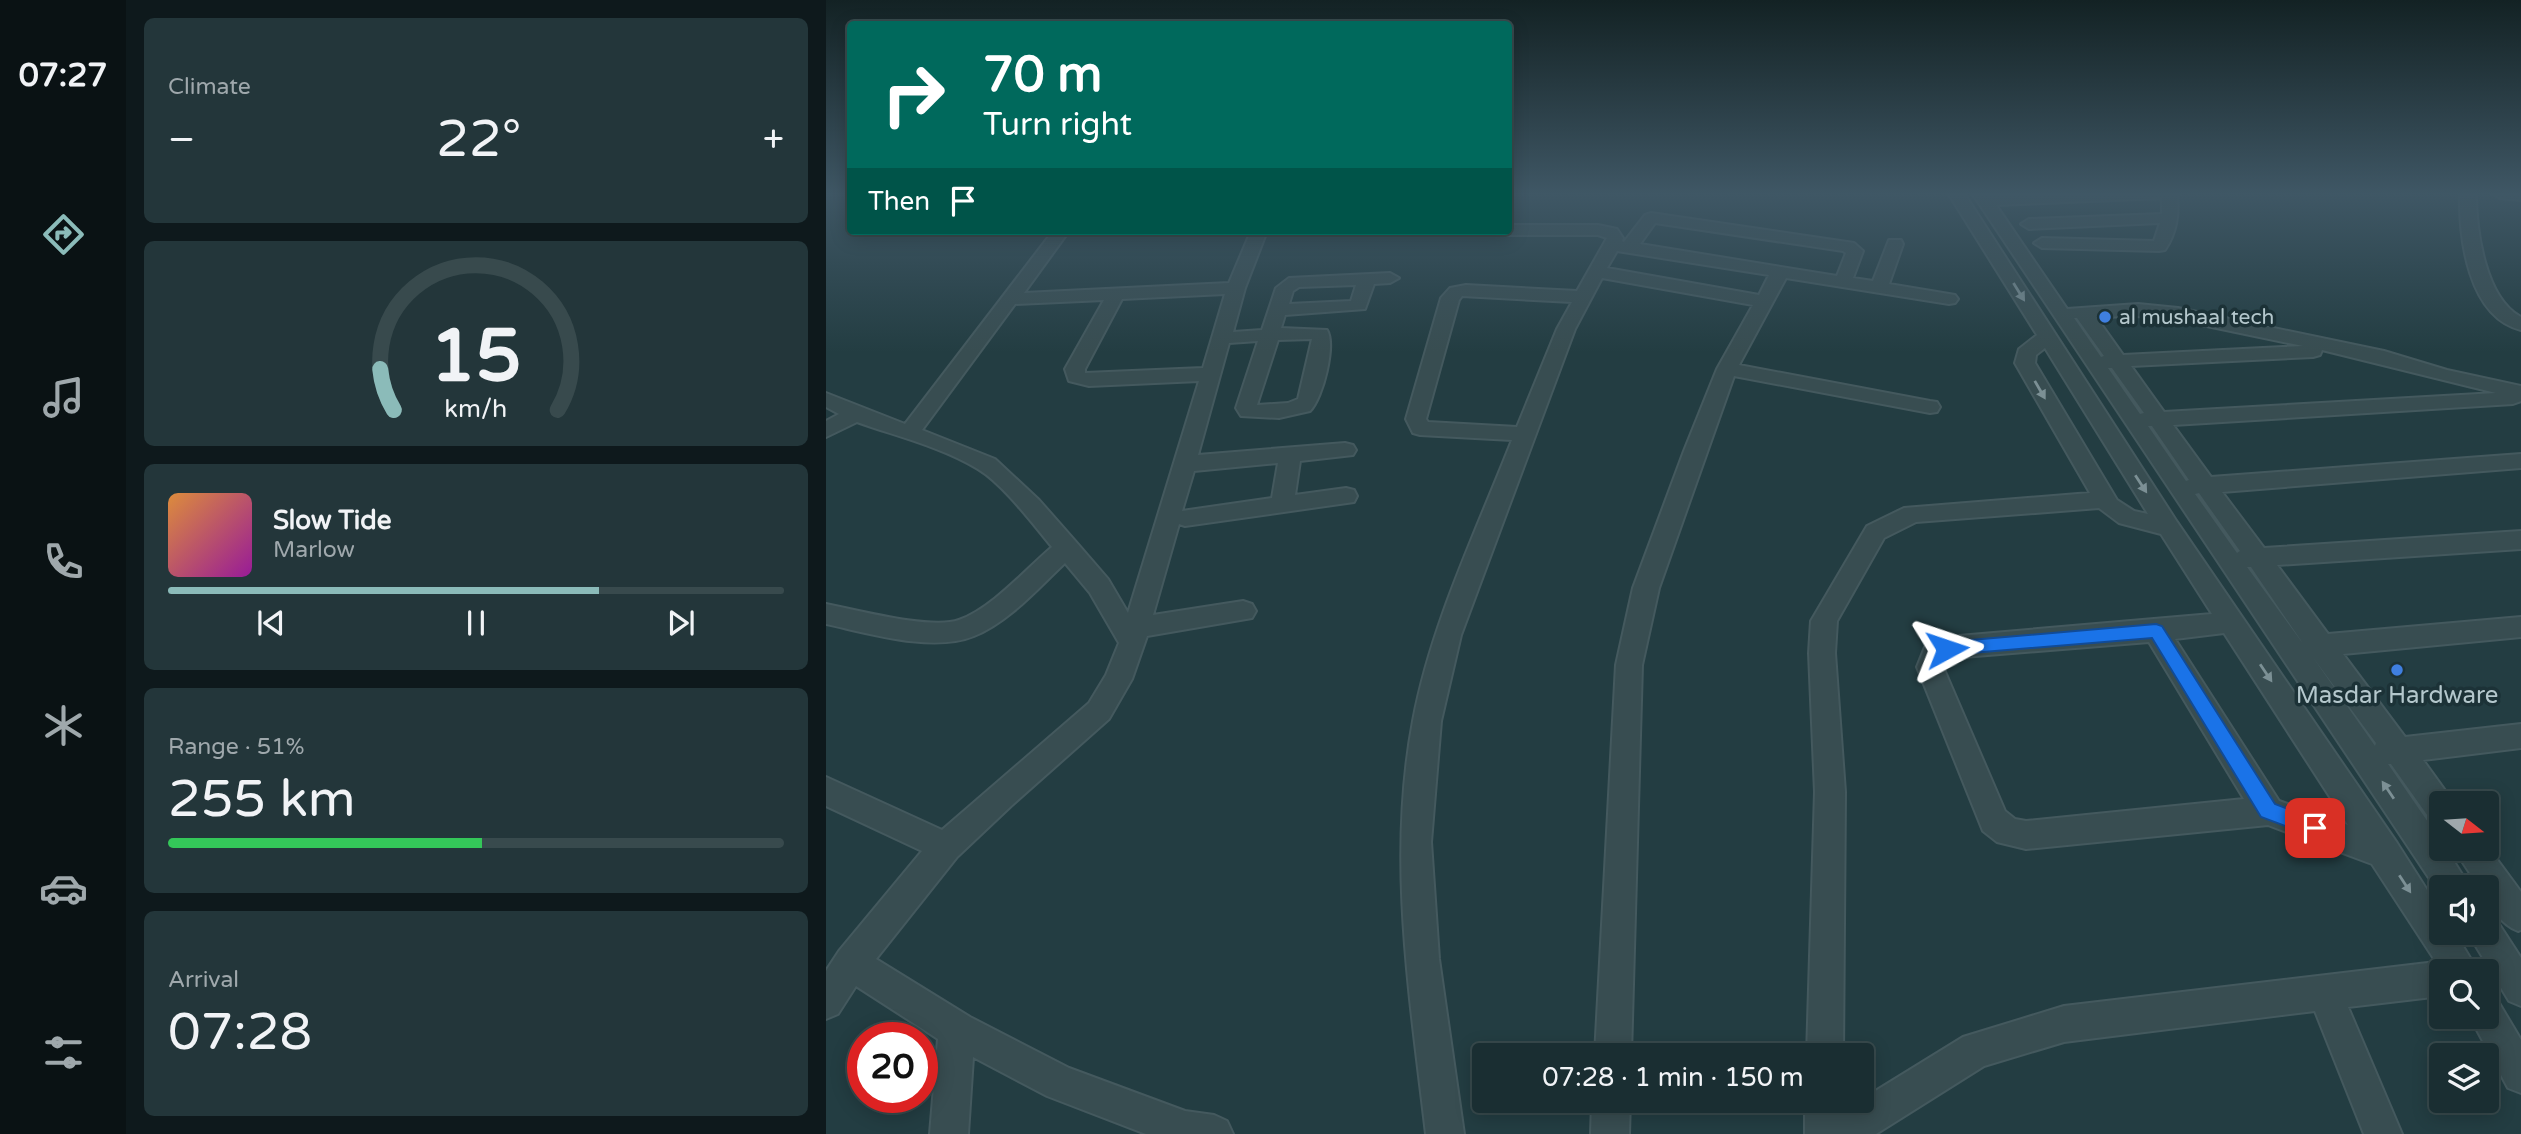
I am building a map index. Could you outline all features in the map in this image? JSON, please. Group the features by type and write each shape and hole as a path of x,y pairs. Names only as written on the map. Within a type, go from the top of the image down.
{"street":[{"path":"909,433 1050,246"},
{"path":"826,1002 851,963 946,847 1000,796 1069,740 1099,711 1118,679 1134,635 1236,288 1253,246"},
{"path":"1445,1134 1422,959 1415,842 1427,721 1448,635 1566,329 1598,272 1621,246 1949,299"},
{"path":"1842,246 1855,251 1843,282"},
{"path":"1879,288 1894,246"},
{"path":"1990,246 2169,528 2453,959"},
{"path":"2030,246 2106,362 2158,419 2429,791"},
{"path":"2032,246 2033,251"},
{"path":"2033,251 2159,246"},
{"path":"2475,246 2489,296 2500,312 2521,324"},
{"path":"1598,272 1764,301"},
{"path":"1613,1043 1629,665 1646,588 1727,369 1780,272"},
{"path":"1222,338 1269,336 1320,334 1322,339 1308,401 1298,409 1256,412 1246,408 1269,336 1278,310 1289,284 1390,278"},
{"path":"1278,310 1355,306 1360,302 1367,279"},
{"path":"1010,299 1236,288"},
{"path":"1525,434 1420,428 1416,419 1450,298 1456,292 1466,290 1584,297"},
{"path":"1116,293 1075,369 1076,377 1090,380 1211,374"},
{"path":"2072,313 2158,310 2349,349 2434,373 2521,391"},
{"path":"2047,336 2024,358 2105,500 2117,513 2169,528"},
{"path":"2106,362 2349,349"},
{"path":"2106,362 2133,420 2446,875"},
{"path":"1727,369 1930,407"},
{"path":"2133,420 2521,398"},
{"path":"826,399 855,414 987,464 1031,506 1099,586 1134,635"},
{"path":"826,430 855,414"},
{"path":"2061,425 2102,422"},
{"path":"1184,464 1345,450"},
{"path":"1282,505 1290,454"},
{"path":"2178,487 2521,461"},
{"path":"1185,518 1346,496"},
{"path":"1825,1043 1830,792 1822,653 1824,621 1875,532 1912,514 2105,500"},
{"path":"2228,559 2521,540"},
{"path":"826,614 938,632 964,629 984,617 1067,548"},
{"path":"1134,635 1243,611"},
{"path":"2232,622 1947,649 1934,655 1930,667 1994,821 2008,832 2026,835 2268,811 2386,854"},
{"path":"2292,648 2521,627"},
{"path":"2156,631 2268,811"},
{"path":"2364,755 2521,736"},
{"path":"826,791 946,847"},
{"path":"2479,861 2519,914 2499,926"},
{"path":"2493,945 2521,989"},
{"path":"851,963 957,1030 1060,1083 1185,1130 1214,1134"},
{"path":"1841,1134 1976,1050 2064,1024 2429,980"},
{"path":"2324,992 2384,1134"},
{"path":"2495,1029 2521,1075"},
{"path":"949,1134 957,1030"},
{"path":"1610,1134 1611,1113"},
{"path":"1824,1113 1824,1134"}],"place":[{"name":"al mushaal tech","path":"2105,317"},
{"name":"Masdar Hardware","path":"2397,670"}],"route":[{"path":"1947,649 2156,631 2268,811 2315,828"}]}
